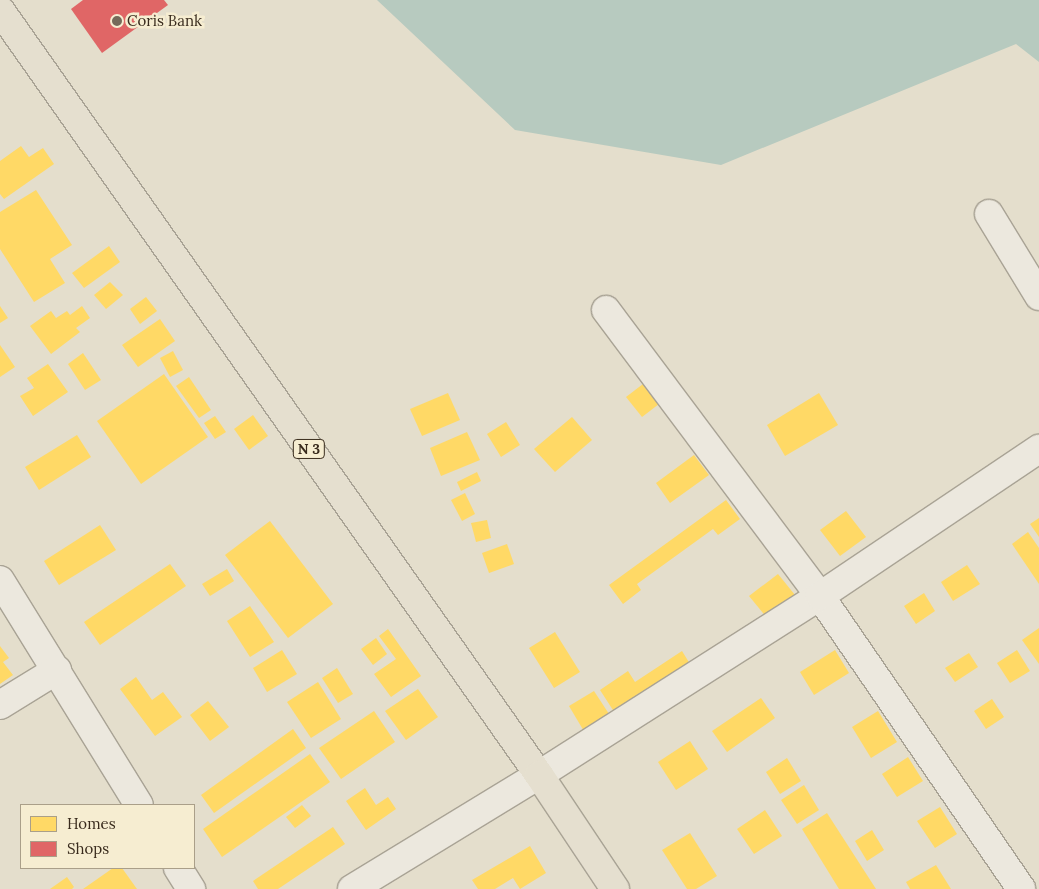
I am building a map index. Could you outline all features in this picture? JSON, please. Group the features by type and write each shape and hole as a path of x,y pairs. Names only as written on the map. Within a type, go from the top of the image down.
{"main road":[{"name":"N 3","path":"0,10 539,775 615,889"}],"street":[{"path":"989,214 1039,296"},
{"path":"606,310 820,596 1021,889"},
{"path":"352,889 539,775 820,596 1039,449"},
{"path":"0,580 138,804"},
{"path":"0,705 57,670"},
{"path":"179,869 191,889"}],"shaded area":[{"path":"377,0 1039,0 1039,62 1016,44 721,165 515,130"}],"building: Homes":[{"path":"21,146 29,157 43,148 54,164 4,199 0,194 0,161"},
{"path":"36,190 72,245 50,259 65,283 34,302 0,249 0,212"},
{"path":"109,246 120,262 84,288 72,273"},
{"path":"110,282 123,295 106,309 94,295"},
{"path":"146,297 157,311 140,324 130,309"},
{"path":"0,306 8,318 0,323"},
{"path":"82,306 90,318 76,328 80,332 51,354 30,326 51,311 56,318 67,311 70,315"},
{"path":"160,319 175,341 138,367 122,345"},
{"path":"0,345 15,367 0,377"},
{"path":"173,351 183,370 170,377 160,358"},
{"path":"83,353 101,380 85,390 68,364"},
{"path":"48,364 68,392 33,416 20,396 34,388 27,378"},
{"path":"164,374 208,437 141,484 97,421"},
{"path":"189,377 211,410 199,418 176,386"},
{"path":"643,384 659,404 642,417 626,397"},
{"path":"448,393 460,420 422,436 410,409"},
{"path":"819,393 838,425 785,456 767,425"},
{"path":"253,415 268,436 249,450 234,429"},
{"path":"215,416 226,432 215,439 204,423"},
{"path":"572,417 592,440 555,472 534,449"},
{"path":"506,422 520,445 501,457 487,434"},
{"path":"467,432 480,460 441,476 430,448"},
{"path":"77,435 91,457 39,490 25,467"},
{"path":"694,455 709,475 670,503 656,483"},
{"path":"477,472 481,481 461,491 457,482"},
{"path":"465,493 475,514 462,521 451,500"},
{"path":"726,500 740,519 718,535 713,529 637,584 641,590 623,604 609,585"},
{"path":"846,511 866,537 840,556 820,530"},
{"path":"1039,518 1039,537 1030,524"},
{"path":"487,520 491,538 476,542 471,523"},
{"path":"270,521 333,604 288,638 225,555"},
{"path":"100,525 116,550 59,585 44,561"},
{"path":"1028,532 1039,548 1039,584 1012,544"},
{"path":"507,544 514,564 489,573 482,553"},
{"path":"170,564 186,586 100,645 84,622"},
{"path":"967,565 980,584 953,601 941,582"},
{"path":"227,569 234,581 210,596 202,584"},
{"path":"778,574 795,595 767,618 749,596"},
{"path":"924,593 935,611 916,624 904,606"},
{"path":"250,606 274,642 250,657 227,621"},
{"path":"1039,628 1039,664 1022,640"},
{"path":"388,629 421,676 391,697 374,674 396,659 379,636"},
{"path":"555,632 580,672 554,688 529,648"},
{"path":"376,638 387,654 373,665 361,649"},
{"path":"0,646 9,658 3,662 13,675 0,684"},
{"path":"282,650 297,674 267,692 253,668"},
{"path":"835,650 849,673 814,695 800,672"},
{"path":"1017,650 1030,671 1010,683 997,663"},
{"path":"682,651 695,672 620,721 600,690 628,671 635,682"},
{"path":"969,653 978,667 955,682 945,668"},
{"path":"337,668 353,694 338,703 322,678"},
{"path":"136,677 152,700 163,692 182,717 155,736 120,689"},
{"path":"318,682 341,719 311,738 287,702"},
{"path":"418,689 438,717 406,740 385,711"},
{"path":"594,691 611,717 585,733 569,706"},
{"path":"761,698 775,718 727,752 712,731"},
{"path":"992,699 1004,717 986,729 974,711"},
{"path":"208,701 229,727 210,741 190,715"},
{"path":"374,711 395,742 341,779 319,748"},
{"path":"878,711 897,742 871,758 852,727"},
{"path":"293,729 306,748 214,813 201,795"},
{"path":"690,741 708,769 676,790 658,762"},
{"path":"310,754 330,782 222,857 203,829"},
{"path":"908,757 923,781 897,797 882,774"},
{"path":"787,758 801,781 780,794 766,772"},
{"path":"804,785 819,810 797,824 781,800"},
{"path":"365,788 376,805 388,797 396,809 366,830 346,801"},
{"path":"302,805 311,816 295,828 286,817"},
{"path":"940,807 957,834 935,848 917,821"},
{"path":"765,810 782,836 754,854 737,829"},
{"path":"827,813 876,889 839,889 802,829"},
{"path":"333,827 345,844 278,889 258,889 253,881"},
{"path":"872,830 884,850 867,861 855,841"},
{"path":"690,833 717,876 696,889 687,889 662,850"},
{"path":"530,846 546,873 520,889 513,878 495,889 478,889 472,880"},
{"path":"936,865 951,889 910,889 906,882"},
{"path":"112,869 123,869 137,889 83,889"},
{"path":"67,877 74,887 72,889 50,889"}],"building: Shops":[{"path":"83,0 164,0 168,5 102,53 71,9"}],"place":[{"name":"Coris Bank","path":"117,21"}]}
